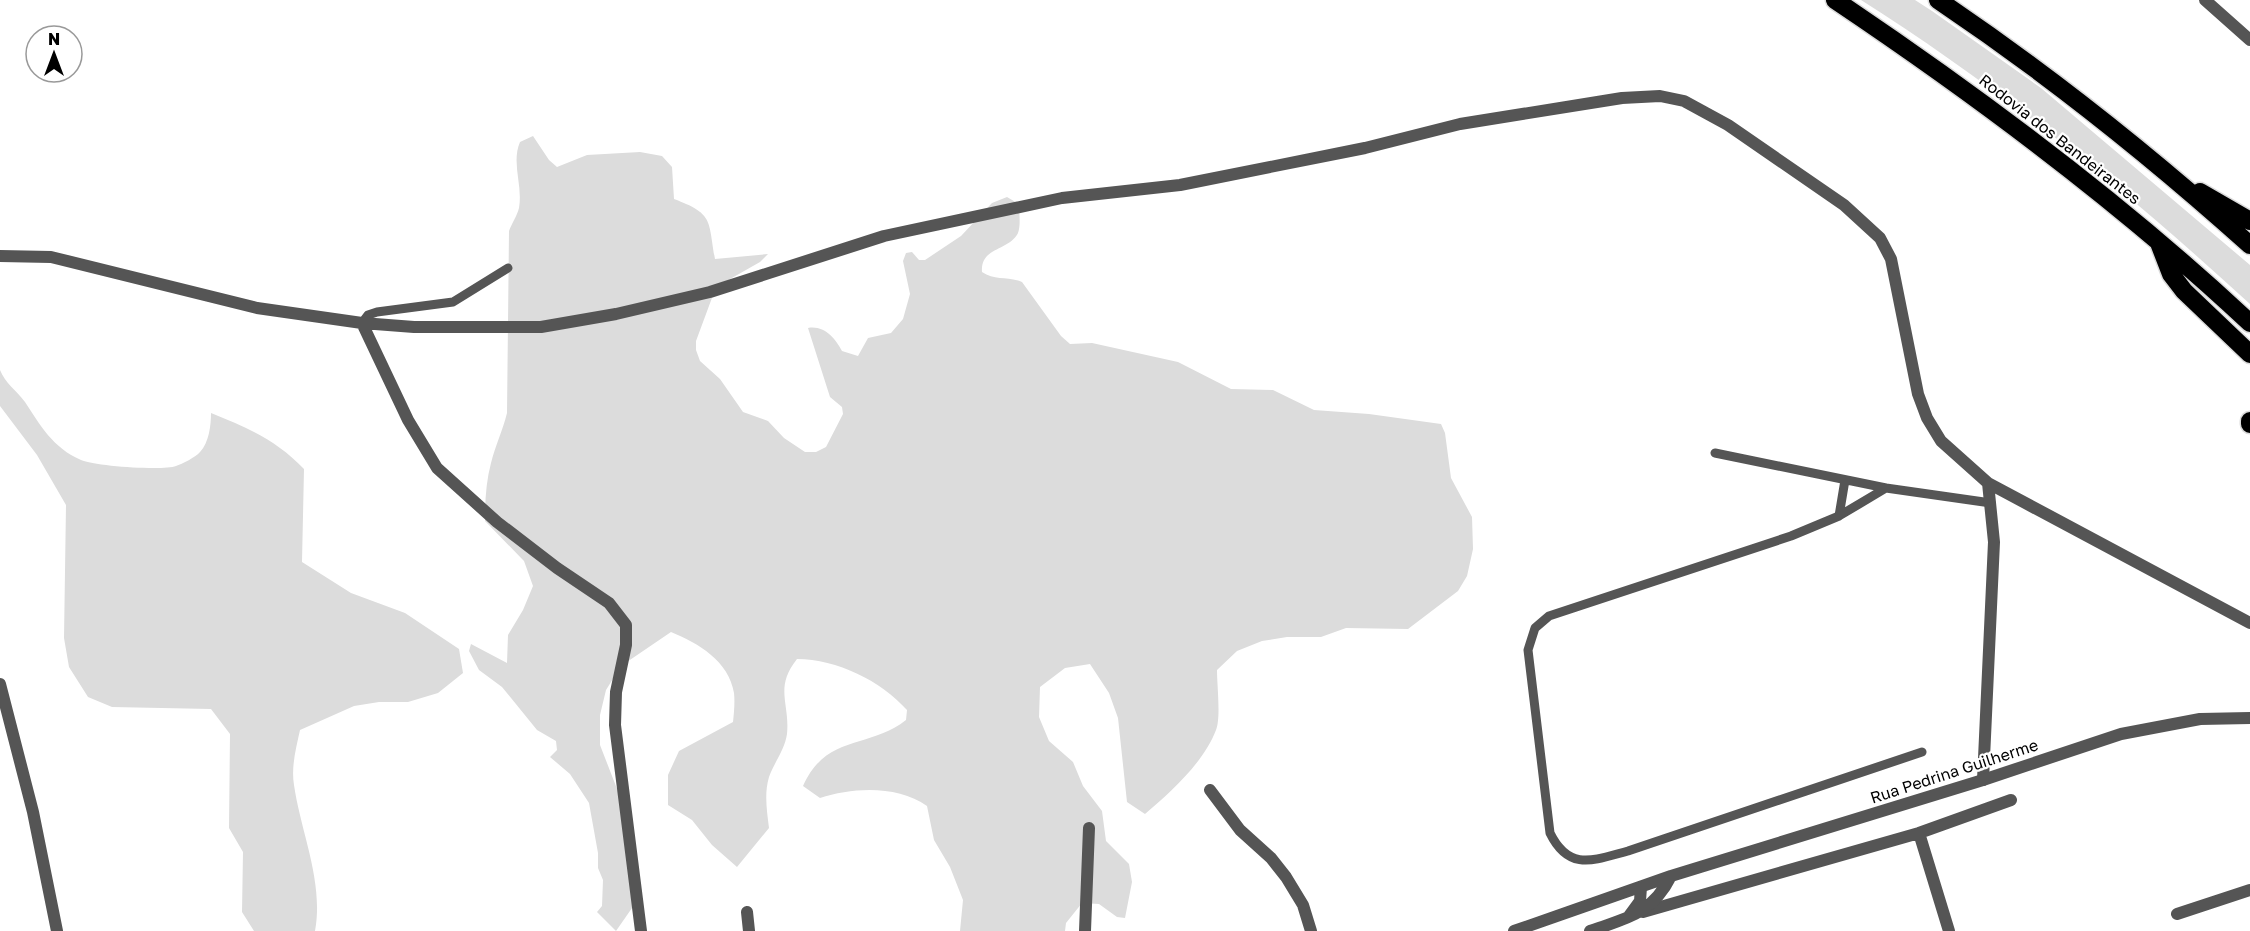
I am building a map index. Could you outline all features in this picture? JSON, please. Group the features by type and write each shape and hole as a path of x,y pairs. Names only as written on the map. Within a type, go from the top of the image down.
{"highway":[{"name":"Rodovia dos Bandeirantes","path":"1835,0 1945,75 2158,241 2250,323"},
{"path":"1938,0 2053,82 2182,184 2250,245"},
{"path":"2182,184 2219,201 2250,221"},
{"path":"2158,241 2171,274 2184,291 2250,354"}],"street":[{"path":"2205,0 2250,40"},
{"path":"0,256 51,257 257,308 362,323 414,327 541,327 616,314 710,292 884,236 1062,198 1180,185 1354,150 1460,124 1622,98 1660,96 1684,101 1728,125 1844,205 1880,238 1891,259 1918,394 1927,418 1941,441 1988,483 2250,622"},
{"path":"362,323 408,420 437,468 497,522 556,568 609,603 626,624 626,645 616,692 615,725 641,931"},
{"path":"1983,780 1994,542 1988,483"},
{"path":"0,684 33,812 57,931"},
{"name":"Rua Pedrina Guilherme","path":"1514,931 1671,876 2144,728 2200,719 2250,718"},
{"path":"1210,790 1240,830 1272,858 1286,877 1303,905 1311,931"},
{"path":"1590,931 1643,912 1919,833 2011,800"},
{"path":"1085,931 1089,828"},
{"path":"1919,833 1949,931"},
{"path":"1643,912 1657,898 1671,876"},
{"path":"1628,917 1640,901 1641,887"},
{"path":"2177,914 2250,890"},
{"path":"747,912 749,931"}],"lane":[{"path":"362,323 368,315 376,312 453,302 508,268"},
{"path":"1715,453 1886,488 1991,503"},
{"path":"1839,516 1845,480"},
{"path":"1886,488 1839,516 1791,536 1549,616 1535,628 1528,650 1550,833 1566,856 1578,860 1594,860 1628,851 1922,752"}],"shaded area":[{"path":"1861,0 1915,0 2041,88 2250,265 2250,304 2158,222 2062,143 1963,69"},
{"path":"533,136 549,160 557,167 587,155 640,152 662,156 672,167 674,199 696,209 707,220 715,259 768,254 760,262 716,287 696,341 696,350 700,361 720,379 743,412 768,421 784,438 805,452 816,452 826,447 843,414 842,407 830,397 808,328 819,328 832,337 842,351 858,356 868,338 891,333 903,319 910,294 903,261 906,253 912,252 919,260 925,260 961,236 992,203 1007,197 1019,204 1018,233 1014,239 990,253 983,264 982,272 992,277 1022,282 1061,336 1070,344 1092,343 1178,362 1231,389 1273,390 1314,410 1369,414 1441,424 1445,433 1451,478 1472,517 1473,549 1467,576 1458,591 1408,629 1346,628 1321,637 1287,637 1262,641 1237,651 1217,670 1218,717 1211,742 1185,776 1145,814 1127,802 1118,718 1109,693 1090,664 1065,668 1040,687 1039,717 1049,741 1073,762 1083,786 1102,811 1106,841 1129,864 1132,882 1125,918 1117,917 1099,904 1082,903 1066,923 1065,931 960,931 963,900 950,867 934,840 927,806 903,794 889,791 861,790 820,798 803,786 813,769 824,758 849,744 892,729 906,720 907,710 871,681 843,667 812,660 797,659 786,679 784,696 787,734 769,777 766,802 769,828 737,867 712,845 692,820 668,805 668,775 679,751 733,722 734,704 731,682 719,663 692,642 671,632 621,666 606,690 600,715 600,745 619,794 633,819 632,908 616,931 597,912 602,906 603,880 598,868 598,853 589,803 570,774 550,757 557,750 556,741 537,730 502,687 479,670 469,651 471,644 507,663 508,635 523,610 533,586 524,561 485,521 489,470 507,413 509,231 517,214 520,199 517,158 520,142"},
{"path":"0,370 55,442 71,455 88,462 144,468 179,465 195,456 206,444 211,413 272,442 304,469 302,562 351,593 405,613 459,649 463,673 438,693 408,702 379,702 354,706 300,730 294,758 293,778 314,876 317,913 315,931 254,931 242,912 243,852 229,828 230,734 211,709 112,707 88,697 69,667 64,638 66,505 37,455 0,406"}]}
